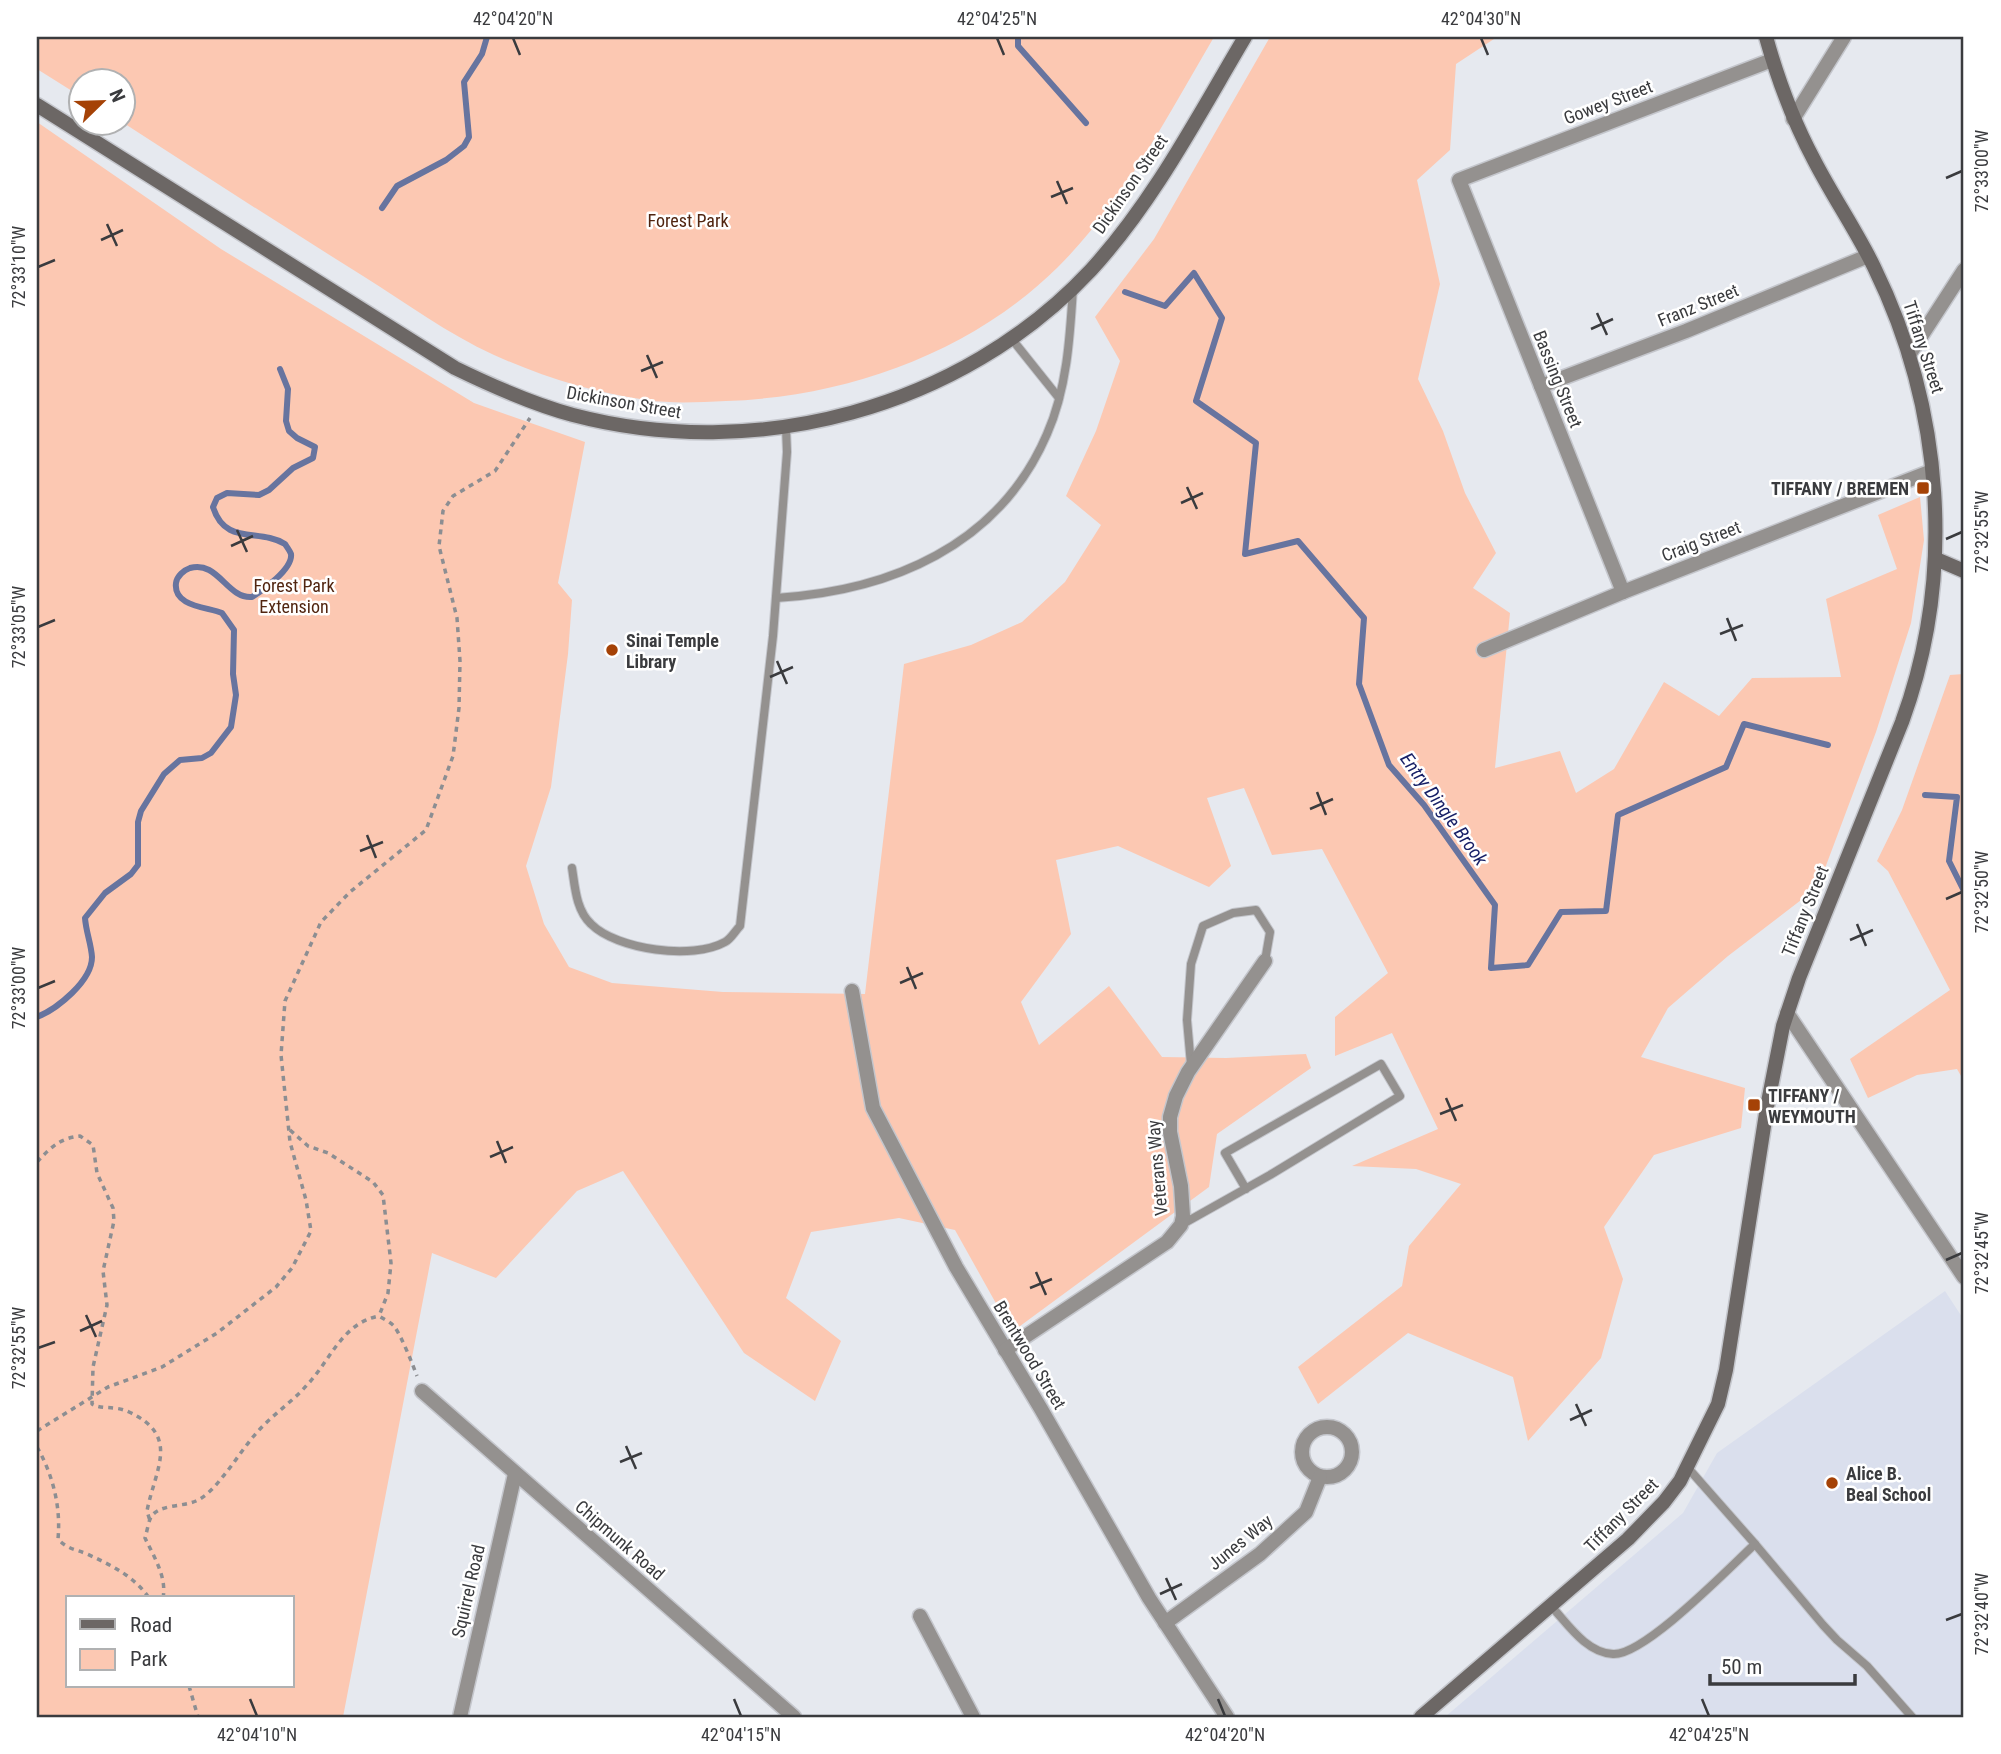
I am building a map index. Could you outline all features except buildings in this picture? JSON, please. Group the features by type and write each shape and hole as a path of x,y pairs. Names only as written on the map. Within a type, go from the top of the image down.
{"main road":[{"name":"Dickinson Street","path":"37,105 455,369 538,405 606,422 662,431 723,433 786,428 860,411 920,390 964,369 1011,338 1073,288 1109,249 1171,162 1245,37"},
{"name":"Tiffany Street","path":"1421,1717 1653,1514 1688,1468 1718,1404 1726,1370 1768,1097 1787,1013 1908,705 1928,626 1936,559 1936,517 1926,421 1909,355 1890,302 1868,256 1793,119 1766,37"},
{"path":"1936,559 1964,571"}],"street":[{"path":"1793,119 1844,37"},
{"name":"Gowey Street","path":"1459,180 1772,60"},
{"name":"Bassing Street","path":"1459,180 1623,592"},
{"name":"Franz Street","path":"1541,386 1686,331 1868,256"},
{"path":"1909,355 1964,270"},
{"name":"Craig Street","path":"1484,650 1623,592 1932,471"},
{"name":"Veterans Way","path":"1005,1350 1167,1242 1181,1225 1183,1198 1170,1132 1170,1117 1180,1085 1265,961"},
{"name":"Brentwood Street","path":"852,991 873,1108 956,1267 1166,1623 1227,1717"},
{"path":"1787,1013 1964,1277"},
{"name":"Chipmunk Road","path":"422,1391 794,1717"},
{"name":"Squirrel Road","path":"460,1717 515,1474"},
{"name":"Junes Way","path":"1166,1623 1260,1554 1306,1512 1320,1476"},
{"path":"920,1616 973,1717"}],"lane":[{"path":"775,598 821,594 865,585 925,562 981,526 1018,485 1048,433 1059,398 1069,340 1073,288"},
{"path":"1011,338 1059,398"},
{"path":"572,868 576,899 589,923 609,937 638,948 701,951 727,942 740,926 775,598 787,452 786,428"},
{"path":"1191,1068 1187,1020 1191,964 1203,926 1233,914 1256,910 1270,932 1265,961"},
{"path":"1181,1225 1246,1189 1400,1096 1381,1064 1225,1153 1246,1189"},
{"path":"1688,1468 1837,1640 1867,1665 1912,1717"},
{"path":"1551,1606 1579,1637 1596,1649 1612,1654 1624,1652 1650,1639 1755,1544"}],"path":[{"path":"37,1431 108,1387 162,1367 217,1333 276,1287 292,1268 311,1231 288,1128 281,1055 285,1001 321,922 350,892 426,830 453,756 459,708 457,618 439,546 443,511 453,496 495,471 538,405"},
{"path":"288,1128 308,1146 328,1153 373,1182 383,1195 391,1263 387,1293 379,1316"},
{"path":"37,1162 48,1150 67,1138 87,1138 93,1145 97,1173 113,1208 113,1233 103,1271 107,1305 93,1367 91,1398 92,1404 98,1407 116,1406 132,1413 151,1426 159,1436 162,1448 147,1511 150,1521"},
{"path":"164,1596 162,1577 145,1538 152,1516 161,1510 196,1501 212,1489 236,1463 260,1429 309,1384 327,1363 331,1351 341,1339 369,1318 379,1316 393,1325 422,1391"},
{"path":"37,1447 51,1476 60,1520 58,1539 70,1550 87,1554 129,1575 147,1596"},
{"path":"190,1688 198,1717"}],"shaded area":[{"name":"Alice B. Beal School","path":"1945,1291 1964,1320 1964,1717 1445,1717 1683,1513 1717,1453"}],"green space":[{"name":"Forest Park","path":"37,37 1214,37 1143,157 1104,214 1058,267 1024,297 986,324 904,365 861,380 816,390 771,398 726,401 657,401 627,397 550,377 494,355 427,318 136,131 136,66 66,66 66,87 37,69"},
{"name":"Forest Park Extension","path":"1270,37 1497,37 1456,64 1450,150 1417,180 1440,284 1418,379 1443,431 1465,493 1496,553 1473,588 1510,613 1495,768 1560,751 1576,793 1614,769 1664,682 1719,716 1752,678 1841,677 1826,599 1897,569 1878,515 1920,497 1924,540 1911,623 1876,732 1818,887 1728,956 1668,1008 1641,1057 1745,1088 1741,1128 1654,1155 1604,1227 1623,1279 1601,1358 1528,1441 1513,1377 1408,1333 1318,1404 1298,1367 1402,1286 1409,1246 1461,1184 1416,1169 1352,1166 1438,1129 1392,1033 1335,1056 1335,1017 1388,973 1322,849 1272,855 1244,788 1207,798 1231,866 1209,887 1118,846 1056,860 1071,934 1021,1002 1039,1045 1109,986 1162,1057 1226,1058 1306,1054 1311,1068 1217,1134 1209,1187 1012,1332 955,1230 899,1218 811,1232 786,1298 841,1341 815,1401 744,1353 623,1171 577,1191 496,1278 432,1253 343,1717 37,1717 37,122 221,249 474,403 585,442 558,583 572,600 551,787 526,866 544,924 569,967 612,983 723,992 865,994 904,664 971,645 1022,622 1065,582 1101,525 1066,496 1096,431 1120,361 1095,317 1154,239"},
{"path":"1964,674 1964,1081 1957,1069 1917,1075 1868,1098 1850,1059 1950,990 1888,871 1877,861 1902,810 1950,675"}],"waterway":[{"path":"382,208 397,186 446,160 464,146 469,137 464,82 482,54 487,37"},
{"name":"Entry Dingle Brook","path":"1018,37 1018,46 1086,123"},
{"name":"Entry Dingle Brook","path":"1125,292 1165,306 1194,273 1222,318 1196,401 1256,443 1245,554 1298,541 1364,618 1359,684 1389,765 1424,805 1495,905 1491,968 1528,965 1561,912 1606,911 1618,815 1726,767 1744,724 1828,745"},
{"path":"37,1017 63,1001 86,975 92,957 85,918 105,893 131,874 138,865 138,822 141,811 164,774 180,760 202,758 211,753 231,727 236,695 233,674 234,630 222,613 193,605 180,597 176,583 185,570 200,567 208,569 236,592 252,597 276,578 290,560 291,554 285,544 275,539 234,532 218,519 213,507 217,498 227,493 259,495 269,490 293,468 313,458 315,447 289,431 286,421 288,389 280,369"},
{"name":"Entry Dingle Brook","path":"1925,795 1957,797 1949,861 1964,891"}],"place":[{"name":"TIFFANY / BREMEN","path":"1923,488"},
{"name":"Sinai Temple Library","path":"612,650"},
{"name":"TIFFANY / WEYMOUTH","path":"1754,1105"},
{"name":"Alice B. Beal School","path":"1832,1483"}]}
